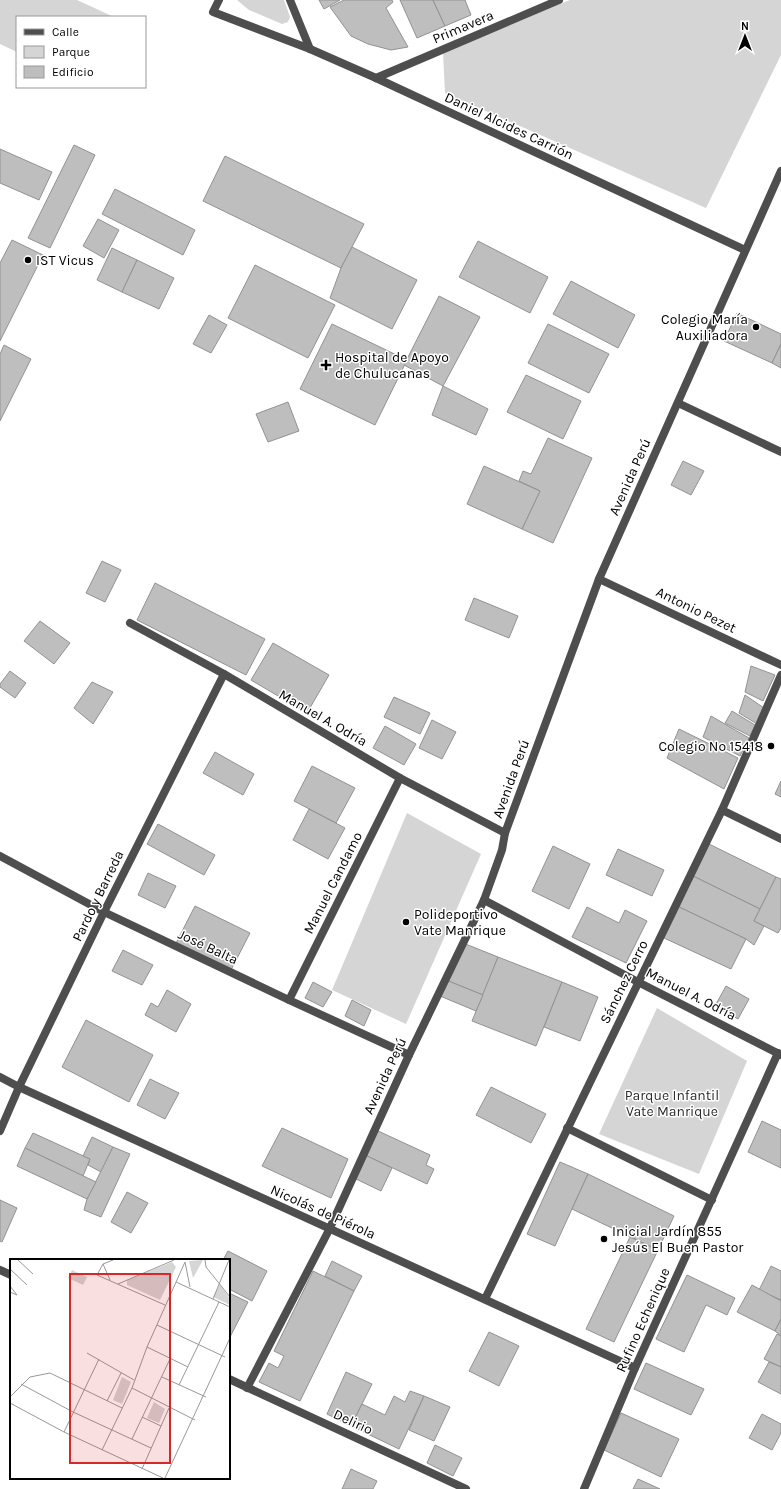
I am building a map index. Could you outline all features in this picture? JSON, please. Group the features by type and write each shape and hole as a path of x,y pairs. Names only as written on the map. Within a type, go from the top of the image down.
{"street":[{"name":"Daniel Alcides Carrión","path":"219,0 214,12 376,78 745,250"},
{"path":"290,0 310,50"},
{"name":"Primavera","path":"376,78 559,0"},
{"name":"Avenida Perú","path":"247,1388 329,1230 409,1055 484,900 502,850 505,833 599,579 781,171"},
{"path":"678,403 781,452"},
{"name":"Antonio Pezet","path":"599,579 781,665"},
{"name":"Manuel A. Odría","path":"130,623 224,674 400,778 505,833"},
{"name":"Pardo y Barreda","path":"0,1131 19,1087 104,912 224,674"},
{"name":"Sánchez Cerro","path":"485,1299 722,810 781,675"},
{"name":"Manuel Candamo","path":"289,1000 400,778"},
{"path":"722,810 781,839"},
{"name":"José Balta","path":"0,856 104,912 409,1055"},
{"name":"Manuel A. Odría","path":"484,900 638,982 780,1054"},
{"name":"Rufino Echenique","path":"584,1489 635,1368 780,1054"},
{"name":"Nicolás de Piérola","path":"0,1077 329,1230 485,1299 635,1368"},
{"path":"567,1128 712,1200"},
{"path":"0,1270 10,1275"},
{"name":"Delirio","path":"230,1380 466,1489"}],"green space":[{"path":"0,0 77,0 112,16 16,16 16,52 0,44"},
{"path":"237,0 284,0 290,17 288,22 282,24 249,10"},
{"path":"570,0 781,0 781,55 706,208 445,93 443,53"},
{"name":"Polideportivo Vate Manrique","path":"407,813 481,854 406,1024 332,990"},
{"name":"Parque Infantil Vate Manrique","path":"657,1008 747,1061 699,1174 599,1134"}],"building":[{"path":"319,0 340,0 324,9"},
{"path":"344,0 392,0 393,2 386,8 408,47 391,50 368,44 351,36 330,7"},
{"path":"400,0 433,0 445,26 417,38"},
{"path":"433,0 465,0 471,15 445,26"},
{"path":"74,145 95,155 50,248 28,238"},
{"path":"0,149 52,172 39,200 0,183"},
{"path":"225,156 364,224 341,268 203,201"},
{"path":"115,189 195,230 183,255 102,214"},
{"path":"98,219 119,230 104,258 83,246"},
{"path":"12,240 43,255 0,341 0,263"},
{"path":"478,241 548,277 530,313 459,277"},
{"path":"352,247 417,280 392,329 330,298 341,268"},
{"path":"112,248 137,260 122,292 97,280"},
{"path":"137,260 174,278 159,309 122,292"},
{"path":"255,265 335,305 308,358 228,318"},
{"path":"571,281 635,315 618,348 553,314"},
{"path":"439,296 480,317 443,386 404,365"},
{"path":"737,313 781,334 781,344 772,363 724,341"},
{"path":"209,315 227,325 211,353 193,344"},
{"path":"332,324 407,360 375,425 300,389"},
{"path":"548,324 609,354 589,393 528,363"},
{"path":"781,344 781,368 772,363"},
{"path":"4,345 31,359 0,421 0,354"},
{"path":"526,375 581,401 563,439 507,412"},
{"path":"443,386 488,409 476,435 432,415"},
{"path":"288,402 299,431 268,442 256,414"},
{"path":"548,438 592,458 553,543 522,529 540,491 519,481 523,471 531,474"},
{"path":"683,461 704,471 691,495 671,485"},
{"path":"484,466 540,491 522,529 467,504"},
{"path":"102,561 121,570 105,602 86,593"},
{"path":"155,583 265,639 246,675 137,620"},
{"path":"474,598 518,616 509,638 465,620"},
{"path":"40,621 70,643 54,664 24,641"},
{"path":"273,643 329,675 307,713 251,680"},
{"path":"751,666 775,675 763,701 745,692"},
{"path":"10,671 26,683 15,698 0,687 0,684"},
{"path":"92,682 113,692 93,724 74,708"},
{"path":"745,695 764,708 757,724 739,713"},
{"path":"394,697 430,713 420,734 384,717"},
{"path":"732,711 755,725 750,736 725,723"},
{"path":"711,716 749,738 740,756 703,737"},
{"path":"432,720 456,732 442,759 419,748"},
{"path":"385,726 416,744 404,765 373,748"},
{"path":"679,729 738,758 724,789 667,758"},
{"path":"215,752 254,774 243,795 203,773"},
{"path":"312,766 355,788 336,823 294,801"},
{"path":"781,781 781,797 775,794"},
{"path":"309,809 345,828 328,859 293,840"},
{"path":"158,824 215,855 204,875 147,844"},
{"path":"709,844 776,877 760,909 693,876"},
{"path":"553,846 590,864 569,909 532,891"},
{"path":"618,849 664,870 652,896 606,875"},
{"path":"148,873 176,886 165,908 138,895"},
{"path":"693,876 760,909 754,921 764,926 754,945 746,939 679,907"},
{"path":"776,877 781,879 781,928 778,933 754,921"},
{"path":"195,906 250,933 230,972 175,945"},
{"path":"587,907 619,923 625,910 647,921 626,963 572,937"},
{"path":"679,907 746,939 731,969 664,938"},
{"path":"463,943 498,957 483,995 446,980"},
{"path":"123,950 153,965 142,985 112,971"},
{"path":"498,957 562,982 536,1046 472,1021"},
{"path":"446,980 483,995 476,1011 440,996"},
{"path":"313,982 332,992 323,1007 305,998"},
{"path":"562,982 598,997 580,1041 544,1027"},
{"path":"726,986 749,999 738,1019 715,1006"},
{"path":"167,990 191,1004 176,1032 145,1015 151,1003 158,1007"},
{"path":"352,1000 371,1010 364,1026 345,1016"},
{"path":"86,1020 153,1055 129,1102 62,1067"},
{"path":"150,1079 179,1093 165,1119 137,1105"},
{"path":"491,1087 546,1114 531,1143 476,1115"},
{"path":"762,1121 781,1130 781,1168 748,1152"},
{"path":"282,1128 348,1159 331,1198 262,1166"},
{"path":"376,1130 430,1155 426,1165 434,1169 427,1184 365,1155"},
{"path":"33,1133 90,1159 83,1176 25,1148"},
{"path":"92,1137 113,1147 101,1172 88,1165 90,1159 83,1156"},
{"path":"113,1147 130,1154 101,1217 84,1210 87,1199"},
{"path":"25,1148 96,1182 87,1199 17,1166"},
{"path":"365,1155 392,1168 381,1191 354,1178"},
{"path":"560,1162 588,1174 555,1246 527,1234"},
{"path":"588,1174 674,1216 658,1250 572,1209"},
{"path":"127,1192 148,1203 131,1233 111,1222"},
{"path":"0,1200 17,1208 2,1242 0,1241"},
{"path":"630,1237 658,1250 614,1342 586,1329"},
{"path":"228,1251 267,1271 252,1301 230,1290 230,1259 224,1259"},
{"path":"332,1261 362,1276 354,1291 325,1276"},
{"path":"771,1266 781,1271 781,1300 759,1290"},
{"path":"313,1271 354,1291 300,1401 259,1382 269,1363 278,1368 284,1356 274,1351"},
{"path":"687,1275 735,1298 727,1315 706,1305 684,1352 656,1339"},
{"path":"752,1285 781,1301 781,1319 775,1331 737,1312"},
{"path":"230,1293 248,1302 230,1337"},
{"path":"781,1319 781,1336 775,1331"},
{"path":"489,1332 519,1346 499,1386 469,1371"},
{"path":"777,1334 781,1336 781,1367 764,1359"},
{"path":"769,1362 781,1367 781,1394 758,1382"},
{"path":"646,1363 704,1389 691,1415 634,1389"},
{"path":"346,1372 372,1384 351,1426 327,1414"},
{"path":"410,1391 424,1396 399,1449 351,1426 362,1404 385,1415 394,1396 405,1402"},
{"path":"424,1396 450,1407 434,1441 409,1430"},
{"path":"621,1413 679,1439 661,1477 604,1450"},
{"path":"762,1414 781,1424 781,1433 772,1450 749,1438"},
{"path":"435,1445 462,1458 453,1476 427,1463"},
{"path":"351,1469 377,1481 373,1489 342,1489"},
{"path":"638,1479 660,1489 633,1489"}],"place":[{"name":"IST Vicus","path":"28,260"},
{"name":"Colegio María Auxiliadora","path":"756,327"},
{"name":"Hospital de Apoyo de Chulucanas","path":"326,365"},
{"name":"Colegio Nº 15418","path":"771,746"},
{"name":"Polideportivo Vate Manrique","path":"406,922"},
{"name":"Inicial Jardín 855 Jesús El Buen Pastor","path":"604,1239"}]}
